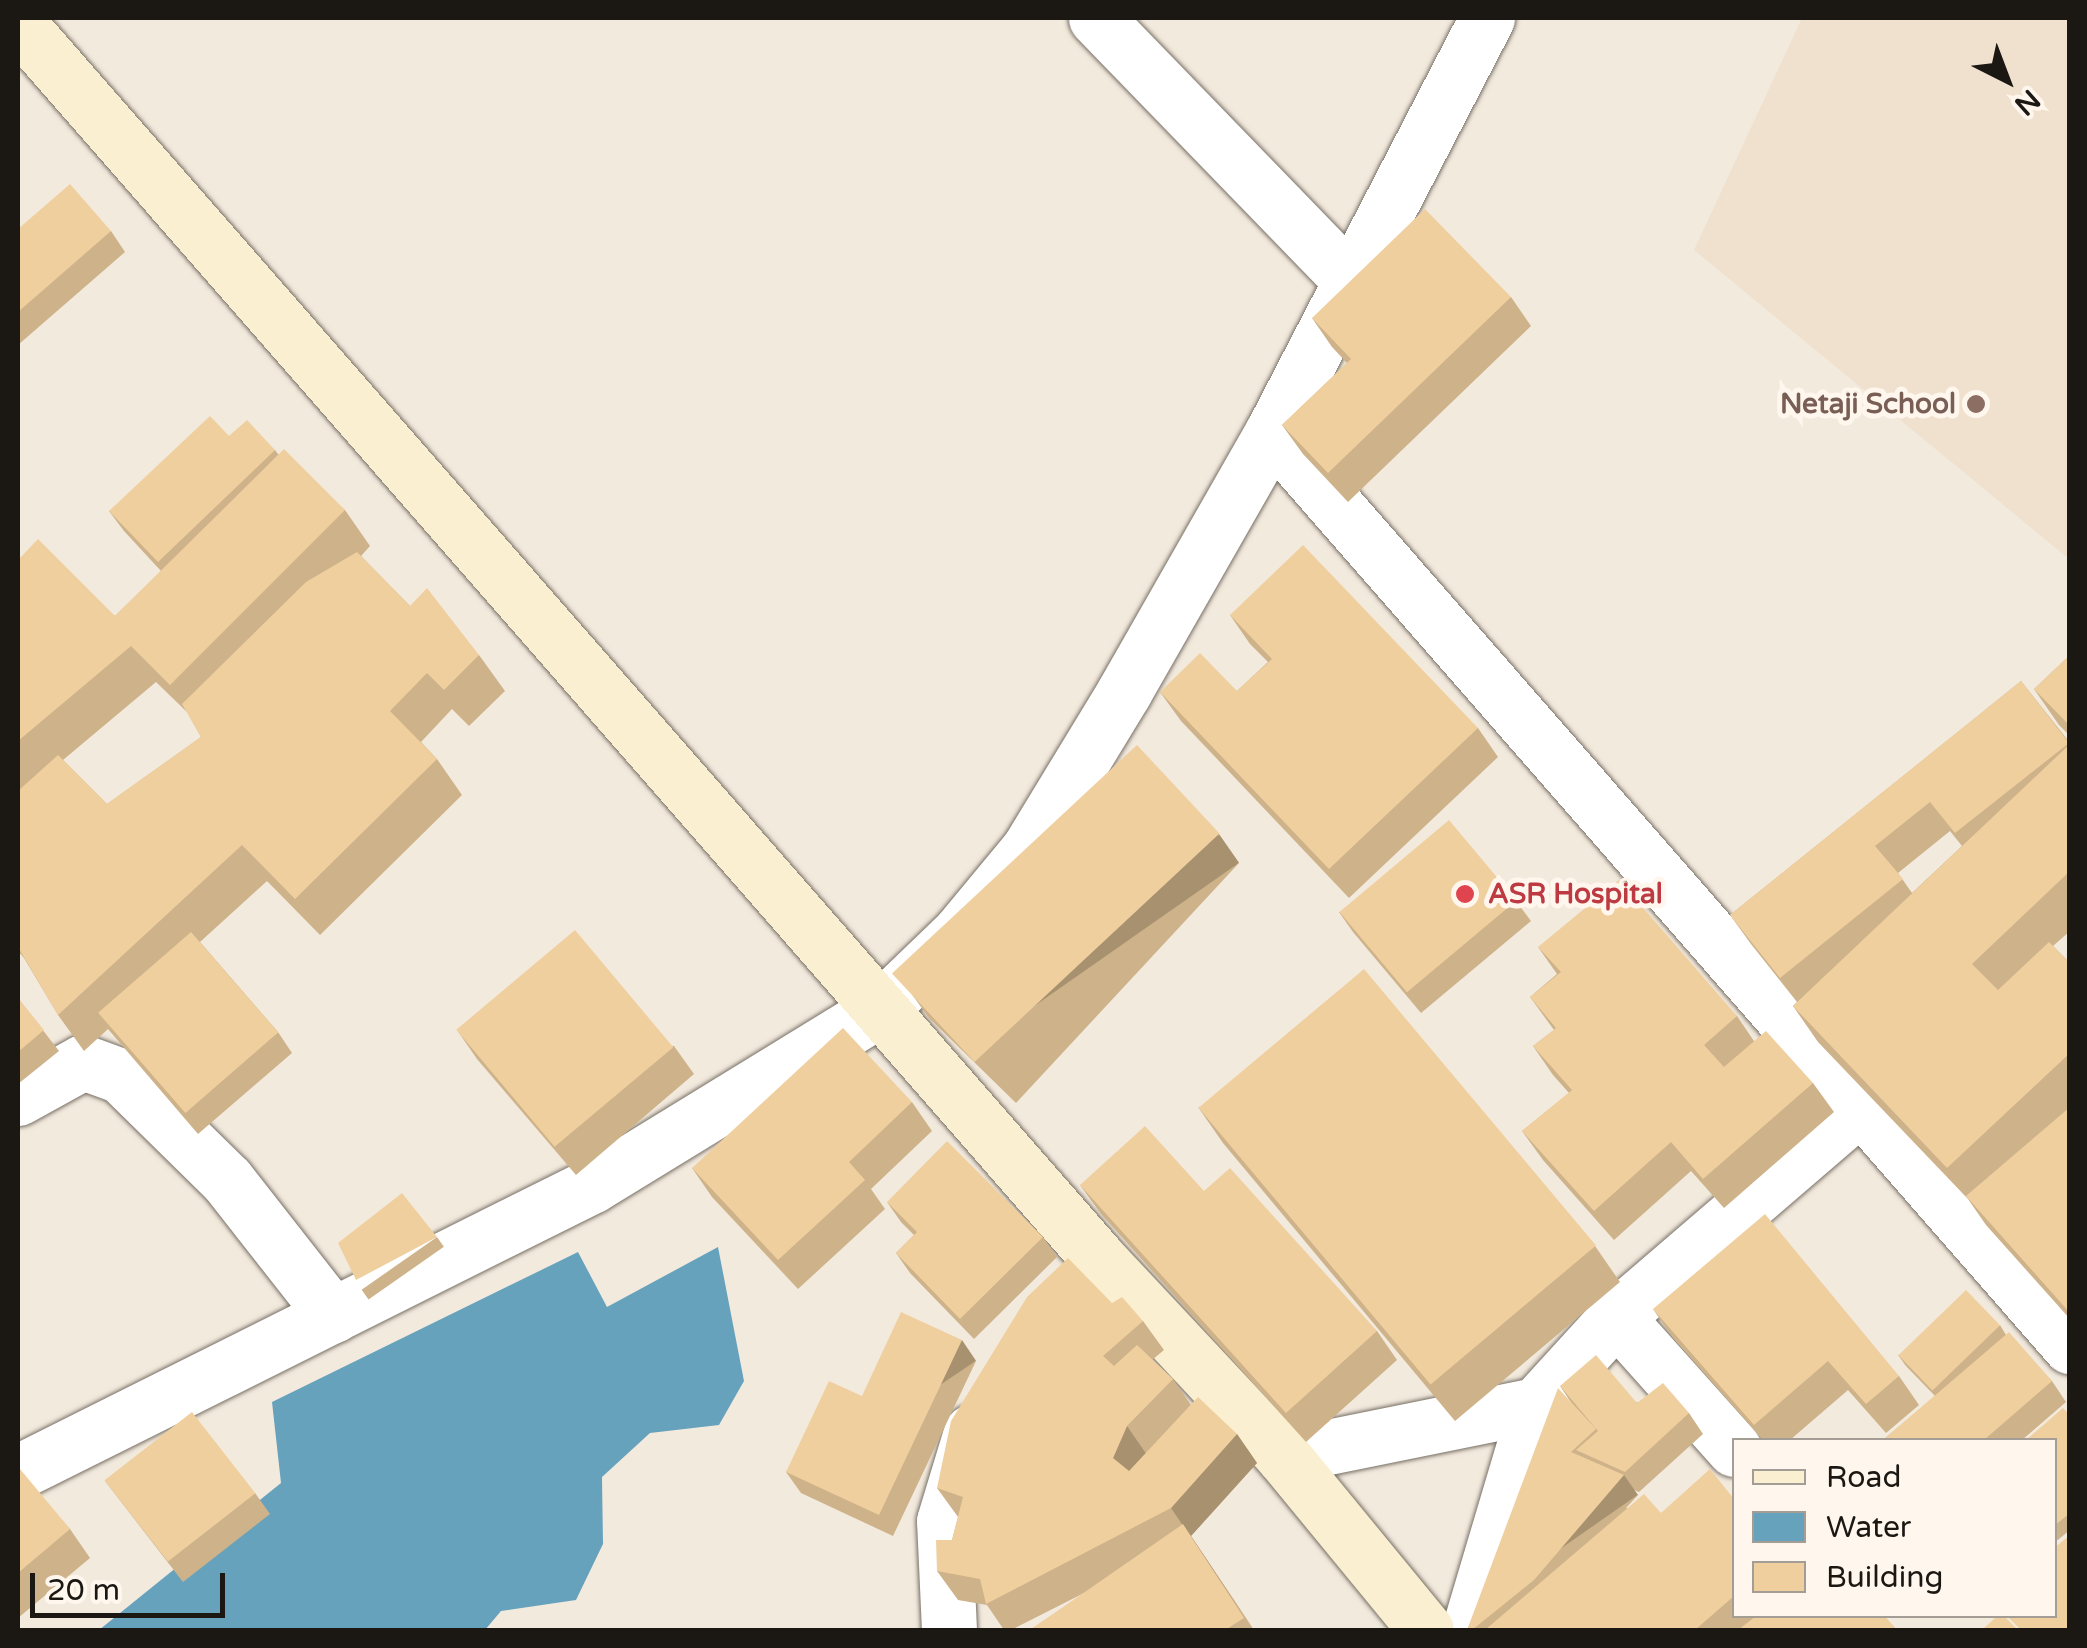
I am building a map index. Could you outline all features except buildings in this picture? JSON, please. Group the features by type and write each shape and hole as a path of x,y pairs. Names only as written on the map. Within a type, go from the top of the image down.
{"street":[{"path":"1096,18 1348,279"},
{"path":"18,1472 593,1185 880,1009 1028,850 1272,433 1348,279 1487,18"},
{"path":"18,23 1097,1257 1282,1456 1426,1630"},
{"path":"1272,433 2070,1346"},
{"path":"18,1098 84,1062 120,1076 227,1180 333,1316"},
{"path":"1469,1630 1536,1405 1616,1316 1860,1108"},
{"path":"1056,1296 1097,1257"},
{"path":"1616,1316 1732,1447"},
{"path":"946,1629 944,1521 958,1457 995,1384"},
{"path":"1282,1456 1536,1405"}],"shaded area":[{"name":"Netaji School","path":"1802,18 2069,18 2069,559 1694,250"}],"water":[{"path":"718,1247 744,1381 719,1425 650,1433 602,1477 603,1544 576,1600 501,1611 485,1630 99,1630 281,1483 272,1402 578,1252 607,1307"}],"place":[{"name":"Netaji School","path":"1976,404"},
{"name":"ASR Hospital","path":"1465,894"}]}
